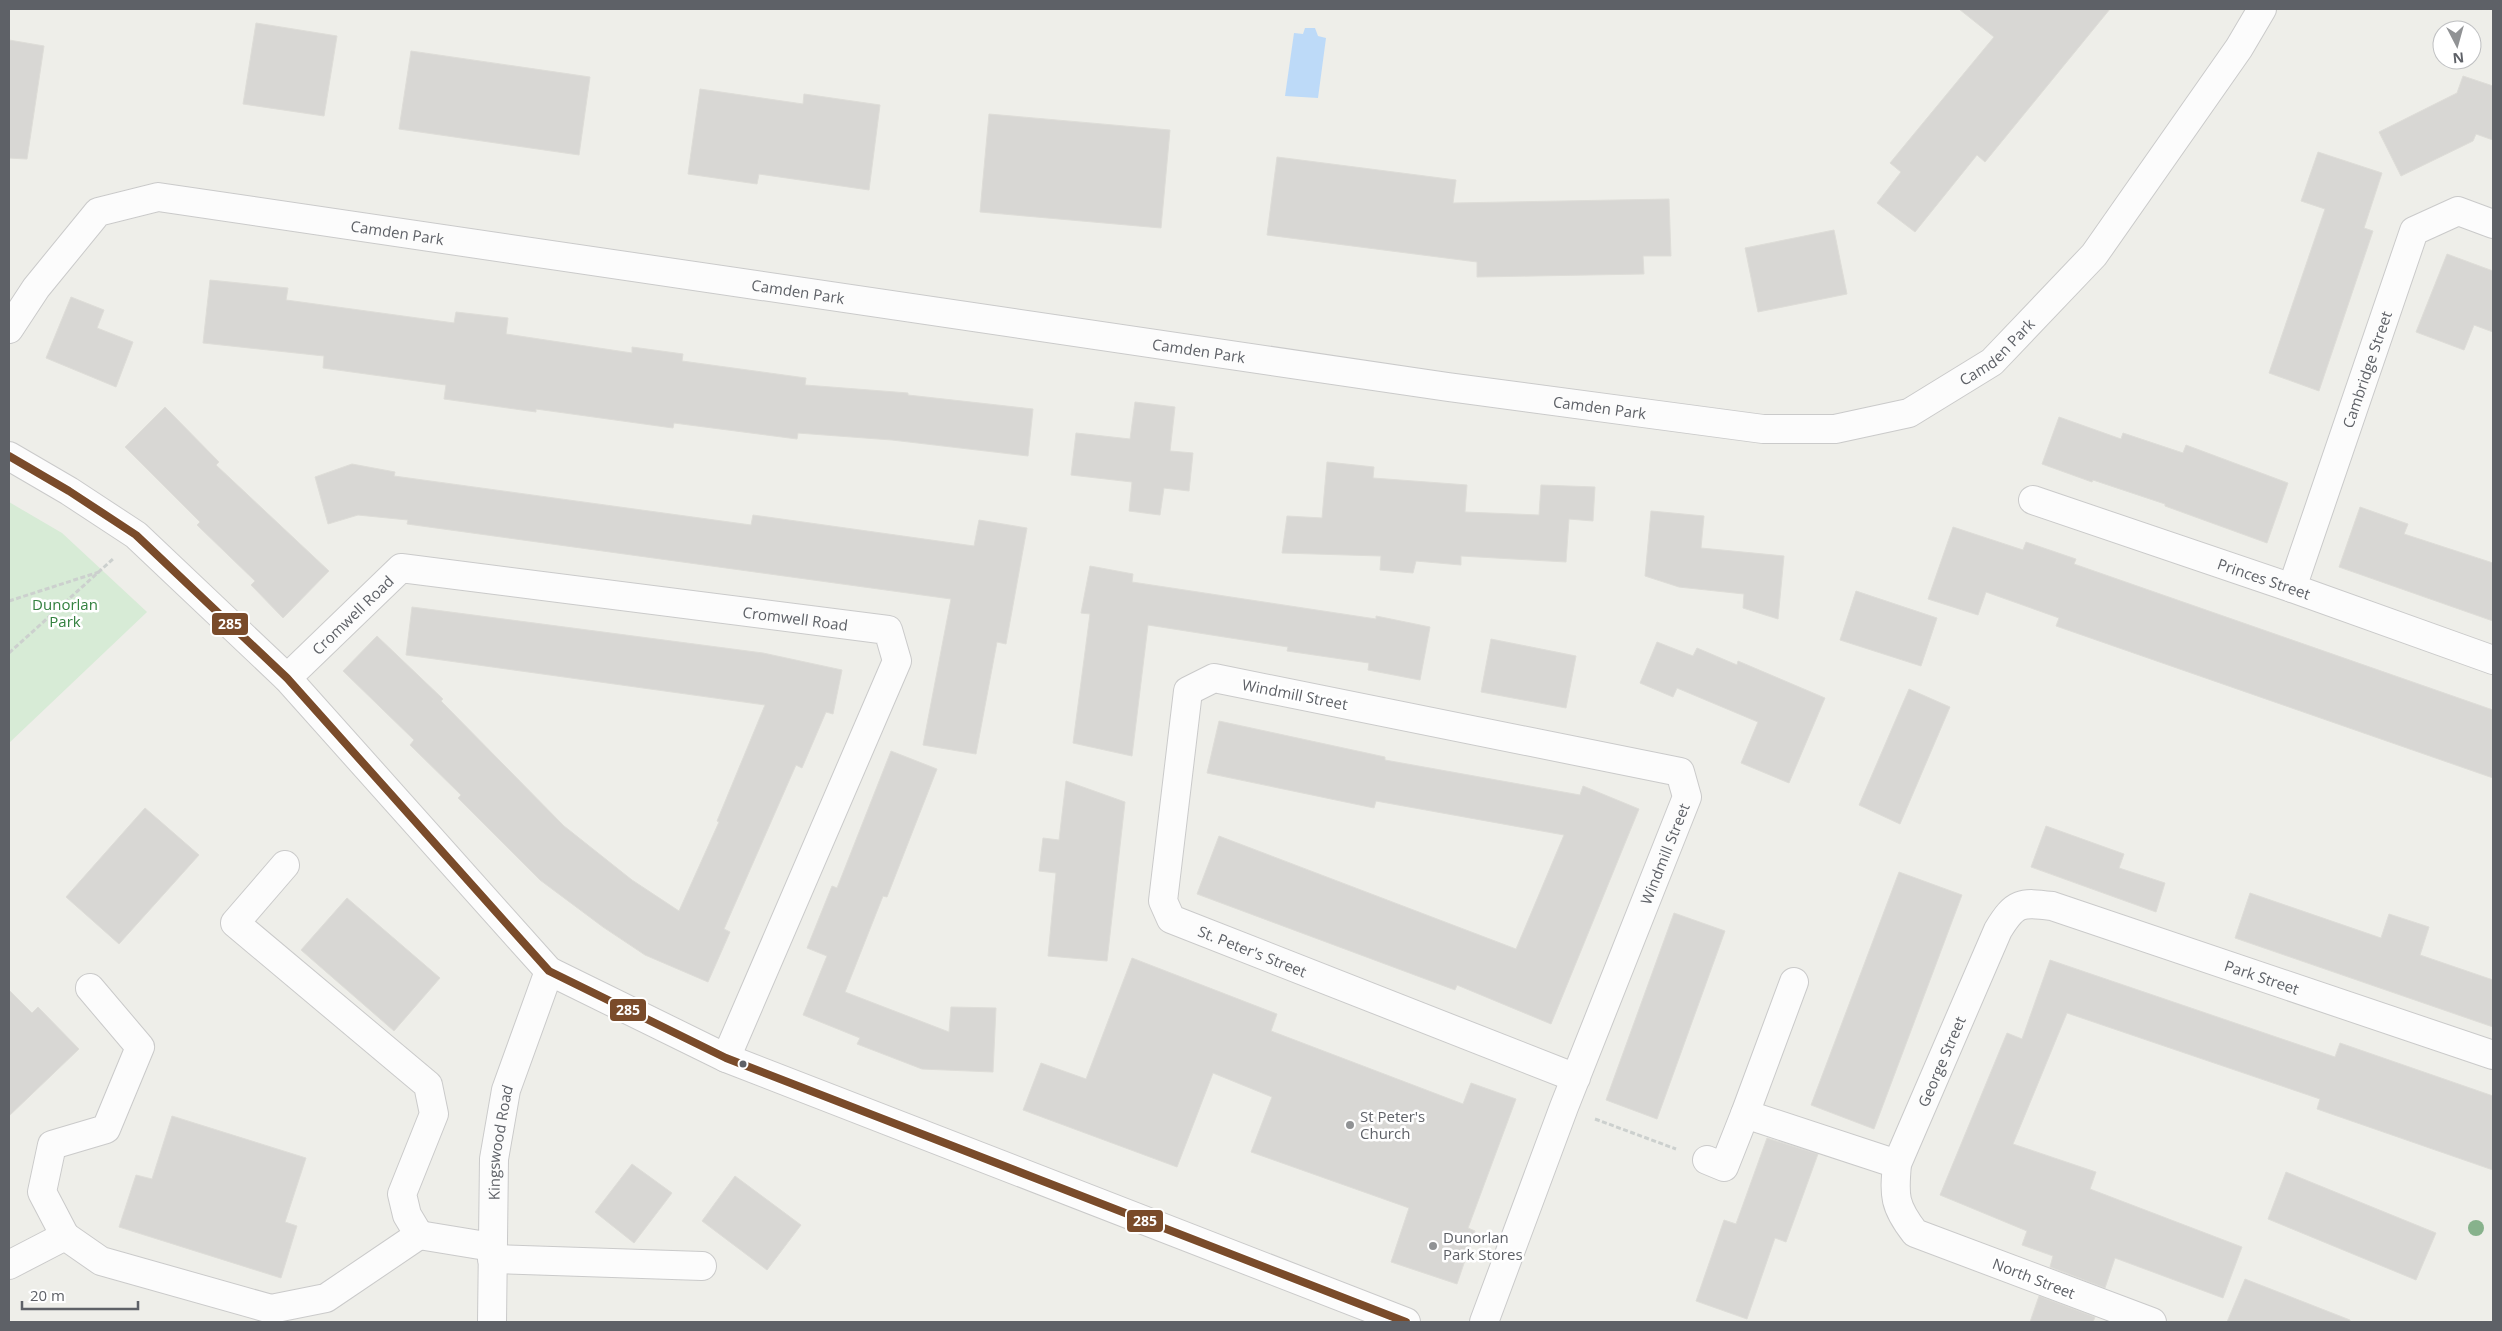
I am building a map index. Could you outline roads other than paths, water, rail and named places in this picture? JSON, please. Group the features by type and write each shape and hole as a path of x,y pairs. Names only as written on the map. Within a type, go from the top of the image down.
{"street":[{"name":"Camden Park","path":"9,329 36,288 98,212 158,197 1448,387 1763,429 1834,429 1908,413 1992,362 2094,255 2239,48 2262,9"},
{"name":"Cambridge Street","path":"2292,588 2414,231 2458,211 2493,224"},
{"path":"9,456 69,491 136,535 287,678 549,971 726,1058 1406,1322"},
{"name":"Princes Street","path":"2033,500 2292,588 2493,660"},
{"name":"Cromwell Road","path":"287,678 401,568 888,630 896,661 726,1058"},
{"name":"Windmill Street","path":"1214,678 1680,772 1687,797 1564,1107 1484,1322"},
{"name":"St. Peter's Street","path":"1214,678 1188,691 1163,901 1171,919 1576,1078"},
{"path":"285,865 235,924 428,1085 434,1114 402,1194 407,1215 419,1235 492,1253 702,1266"},
{"name":"Park Street","path":"2028,903 2052,906 2493,1055"},
{"name":"George Street","path":"1915,1234 1902,1217 1894,1194 1897,1164 1998,930 2010,910 2028,903"},
{"name":"Kingswood Road","path":"492,1322 494,1159 506,1090 549,971"},
{"path":"1707,1160 1724,1168 1794,982"},
{"path":"90,988 140,1047 106,1129 52,1145 42,1192 65,1236 101,1261 268,1315 326,1298 419,1235"},
{"path":"1745,1114 1897,1164"},
{"name":"North Street","path":"1915,1234 2152,1322"},
{"path":"9,1265 65,1236"}],"water":[{"path":"1305,28 1315,28 1318,36 1326,38 1318,98 1285,96 1294,33 1303,34"}],"place":[{"name":"St Peter's Church","path":"1350,1125"},
{"name":"Dunorlan Park Stores","path":"1433,1246"}],"park label":[{"name":"Dunorlan Park","path":"65,612"}]}
